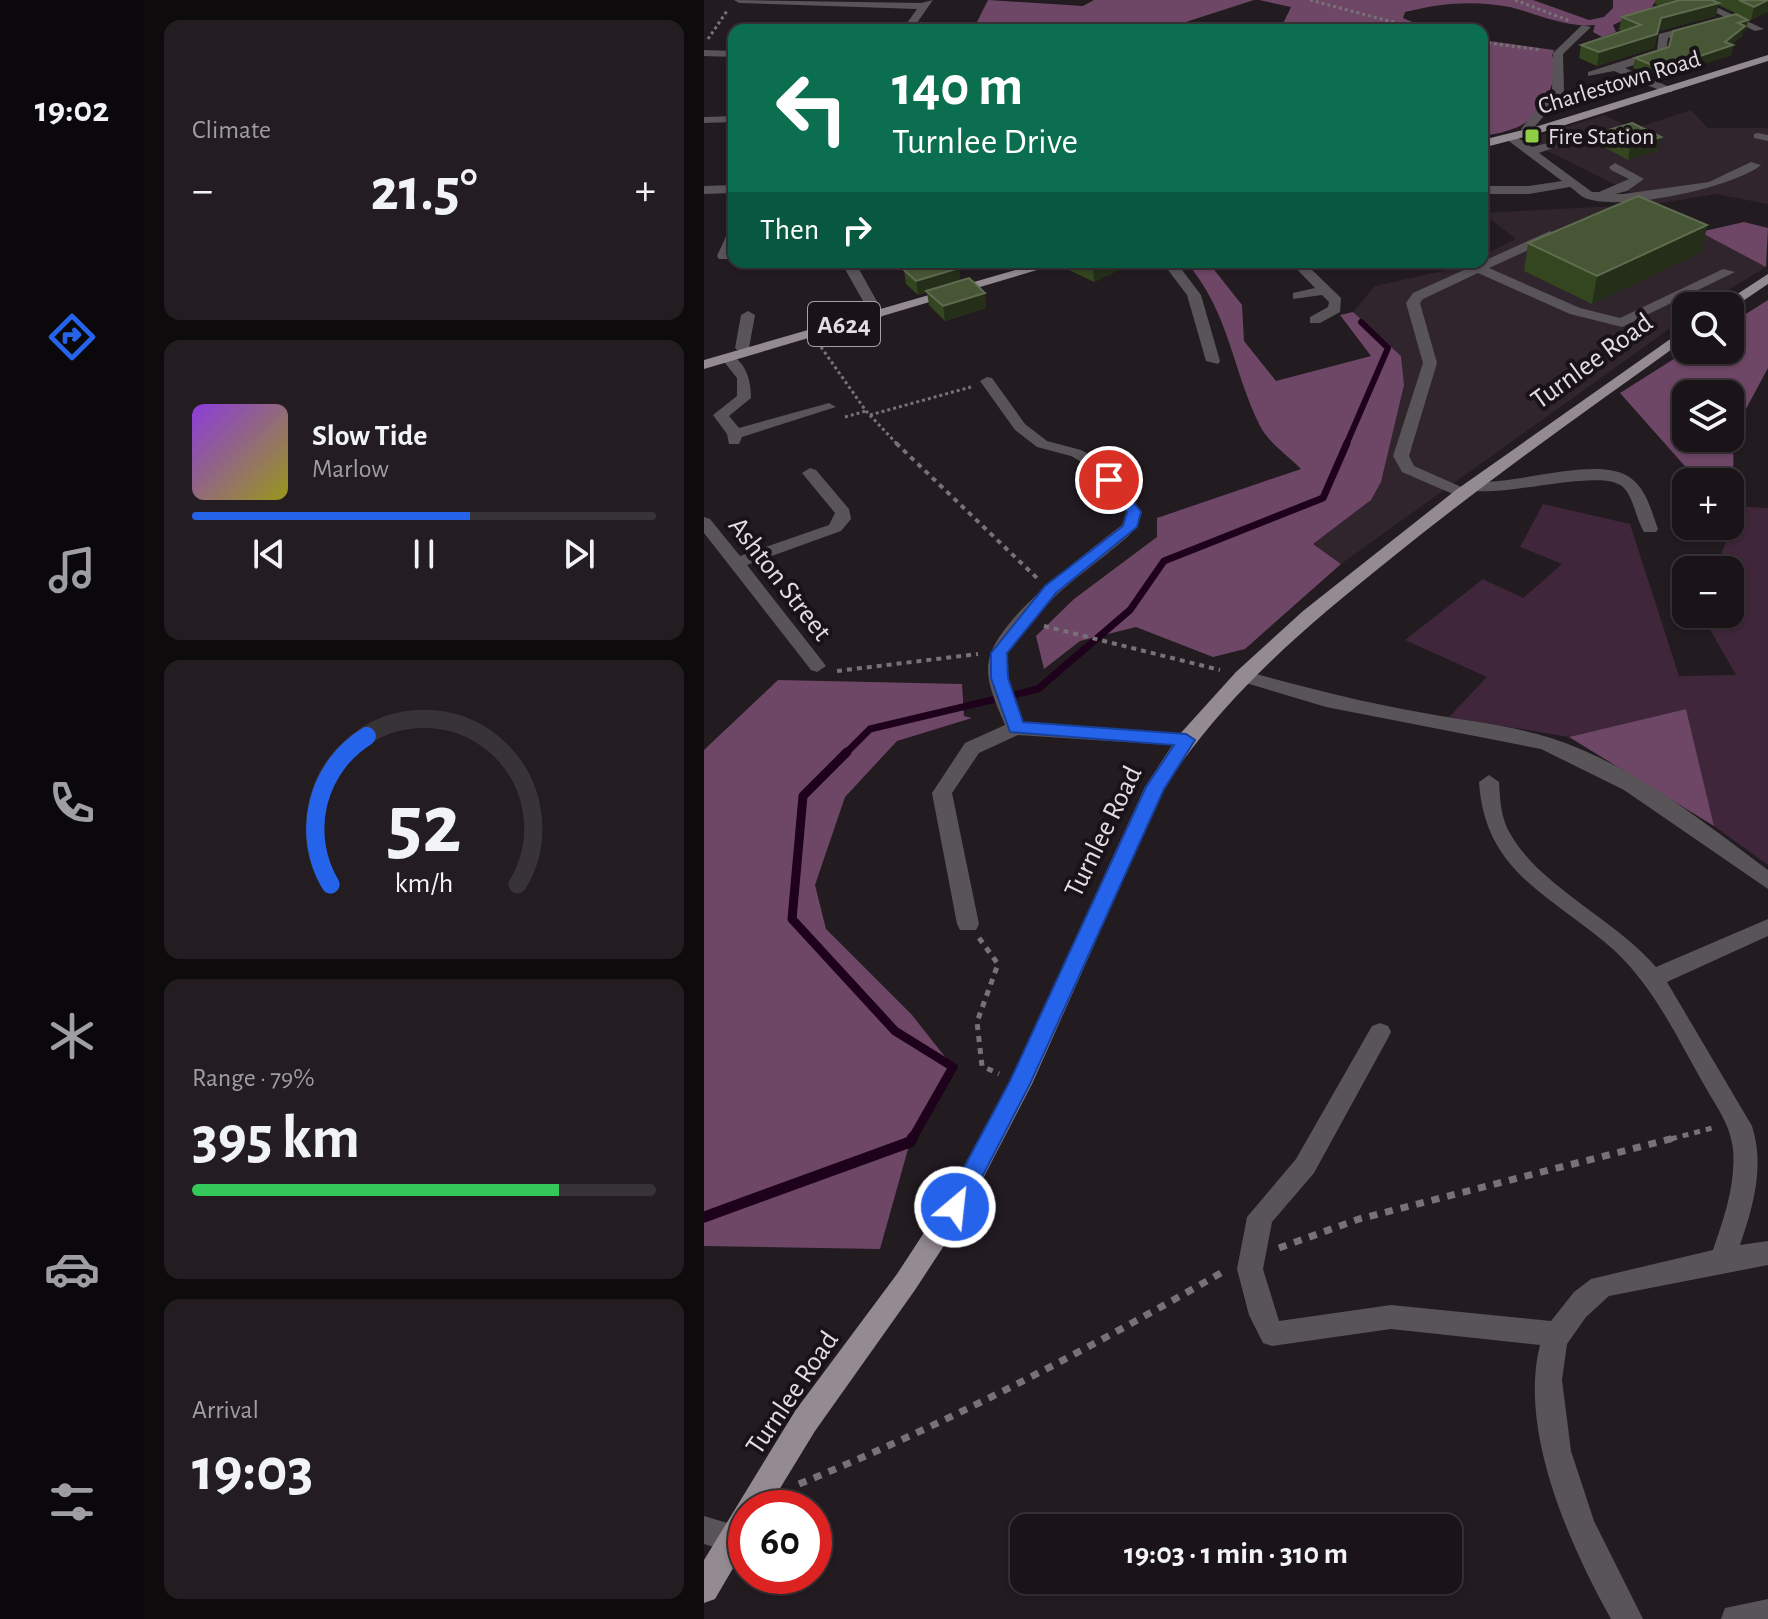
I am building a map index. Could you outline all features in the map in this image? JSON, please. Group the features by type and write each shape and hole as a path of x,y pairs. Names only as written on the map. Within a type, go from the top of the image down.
{"main road":[{"name":"Charlestown Road","path":"1488,142 1768,58"},
{"name":"A624","path":"704,365 1036,268"},
{"path":"1744,294 1768,278"},
{"name":"Turnlee Road","path":"763,1490 805,1421 906,1282 955,1207 1020,1084 1155,787 1186,740 1242,676 1309,615 1467,490 1672,342"},
{"path":"704,1588 728,1548"}],"street":[{"path":"737,0 926,3"},
{"path":"1693,0 1759,29"},
{"path":"911,24 926,3"},
{"path":"1592,74 1662,52 1663,36 1735,18"},
{"path":"1530,132 1527,129 1558,91 1558,53 1586,27"},
{"path":"704,53 728,54"},
{"path":"1615,68 1668,90"},
{"path":"704,120 728,119"},
{"path":"1510,137 1589,195 1641,198 1712,185 1755,165"},
{"path":"1530,152 1571,138"},
{"path":"1589,195 1623,188 1638,179 1615,167"},
{"path":"1488,190 1529,190 1571,183"},
{"path":"704,190 728,189"},
{"path":"1488,263 1553,234"},
{"path":"851,268 877,314"},
{"path":"1174,268 1194,295 1213,361"},
{"path":"1303,268 1336,301 1335,309 1315,320"},
{"path":"1650,529 1630,484 1616,475 1596,474 1498,490 1467,490 1408,469 1401,456 1430,363 1413,303 1418,296 1478,268 1575,311 1622,323 1728,272"},
{"path":"1298,296 1324,290"},
{"path":"745,353 742,348 748,315"},
{"path":"728,358 744,378 744,398 721,415 734,438 829,407"},
{"path":"987,381 1020,427 1042,444 1076,453 1096,464 1134,512 1130,527 1051,590 999,653 999,678 1012,719"},
{"path":"737,563 835,528 843,519 843,512 810,473"},
{"name":"Ashton Street","path":"704,522 817,666"},
{"path":"1242,676 1326,701 1545,743 1573,753 1660,805 1768,881"},
{"path":"968,924 942,793 972,748 1012,719 1186,740"},
{"path":"1489,782 1487,809 1499,841 1535,878 1624,946 1654,978 1742,1134 1745,1174 1741,1206 1723,1257"},
{"path":"1654,978 1768,927"},
{"path":"1380,1032 1305,1166 1260,1217 1250,1269 1262,1315 1272,1334 1391,1317 1558,1334"},
{"path":"1628,1619 1608,1587 1573,1502 1551,1420 1552,1348 1558,1334 1597,1288 1723,1257 1768,1253"},
{"path":"704,1530 728,1529"},
{"path":"1736,1619 1768,1614"}],"path":[{"path":"704,45 737,0"},
{"path":"1310,0 1400,24"},
{"path":"1515,0 1586,27"},
{"path":"1488,43 1558,53"},
{"path":"811,334 870,415 934,484 1051,590"},
{"path":"870,415 987,381"},
{"path":"1023,621 1242,676"},
{"path":"817,666 832,672 949,655 999,653"},
{"path":"968,924 998,964 977,1022 982,1066 1020,1084"}],"shaded area":[{"path":"988,0 1083,6 1094,0 1254,0 1180,24 976,24"},
{"path":"1259,0 1533,0 1589,20 1604,17 1613,8 1613,0 1656,0 1652,7 1613,25 1616,32 1602,37 1593,32 1595,25 1552,20 1497,5 1470,3 1405,12 1403,18 1417,24 1283,24 1291,7"},
{"path":"1488,41 1554,50 1552,56 1557,61 1554,78 1543,105 1526,122 1488,135"},
{"path":"1691,110 1708,128 1768,128 1768,204 1715,194 1657,204 1766,267 1725,292 1672,292 1672,327 1341,564 1312,544 1371,500 1401,356 1353,312 1375,286 1455,268 1488,268 1488,253 1516,239 1488,218 1488,213 1654,204 1535,145 1531,138 1605,115 1633,129"},
{"path":"1744,222 1768,228 1766,267 1700,232"},
{"path":"1190,268 1213,268 1242,305 1244,341 1276,381 1371,356 1340,315 1353,312 1401,356 1404,385 1381,482 1371,500 1313,544 1341,564 1245,649 1213,657 1136,627 1080,641 1044,669 1036,636 1074,599 1157,537 1157,518 1301,469 1273,443 1259,424 1221,320"},
{"path":"1768,300 1768,368 1744,413 1744,380 1672,380 1672,452 1620,393 1672,360 1672,364 1744,364 1744,315"},
{"path":"1672,452 1733,452 1733,468 1687,468"},
{"path":"1543,504 1630,524 1679,676 1736,675 1709,628 1744,628 1744,556 1720,556 1727,540 1744,540 1744,507 1768,508 1768,865 1714,826 1686,709 1569,737 1449,717 1487,677 1405,640 1483,579 1523,598 1562,564 1520,547"},
{"path":"778,680 962,684 964,716 972,718 897,741 845,797 815,885 826,929 912,1015 953,1067 910,1142 880,1249 704,1246 704,750"},
{"path":"1686,709 1714,826 1569,737"}],"building":[{"path":"1680,0 1712,0 1719,3 1661,18 1657,34 1599,52 1581,45 1641,25 1622,17"},
{"path":"1739,0 1768,0 1754,7"},
{"path":"1736,14 1748,20 1738,23 1745,26 1725,42 1733,45 1661,69 1635,58 1669,47 1673,31"},
{"path":"1632,123 1661,137 1630,146 1602,132"},
{"path":"1638,196 1707,225 1597,276 1528,243"},
{"path":"911,268 959,268 916,281 904,270"},
{"path":"969,278 985,293 943,306 926,291"}],"waterway":[{"path":"1346,445 1388,348 1361,322"},
{"path":"912,1139 953,1067 895,1031 792,919 803,796 870,729 1038,689 1130,610 1164,561 1323,498 1347,443"},
{"path":"704,1217 910,1142 913,1137"}],"place":[{"name":"Fire Station","path":"1532,136"}],"route":[{"path":"955,1207 1020,1084 1155,787 1186,740 1016,728 999,678 999,653 1031,611 1051,590 1130,527 1134,512 1109,480"}]}
